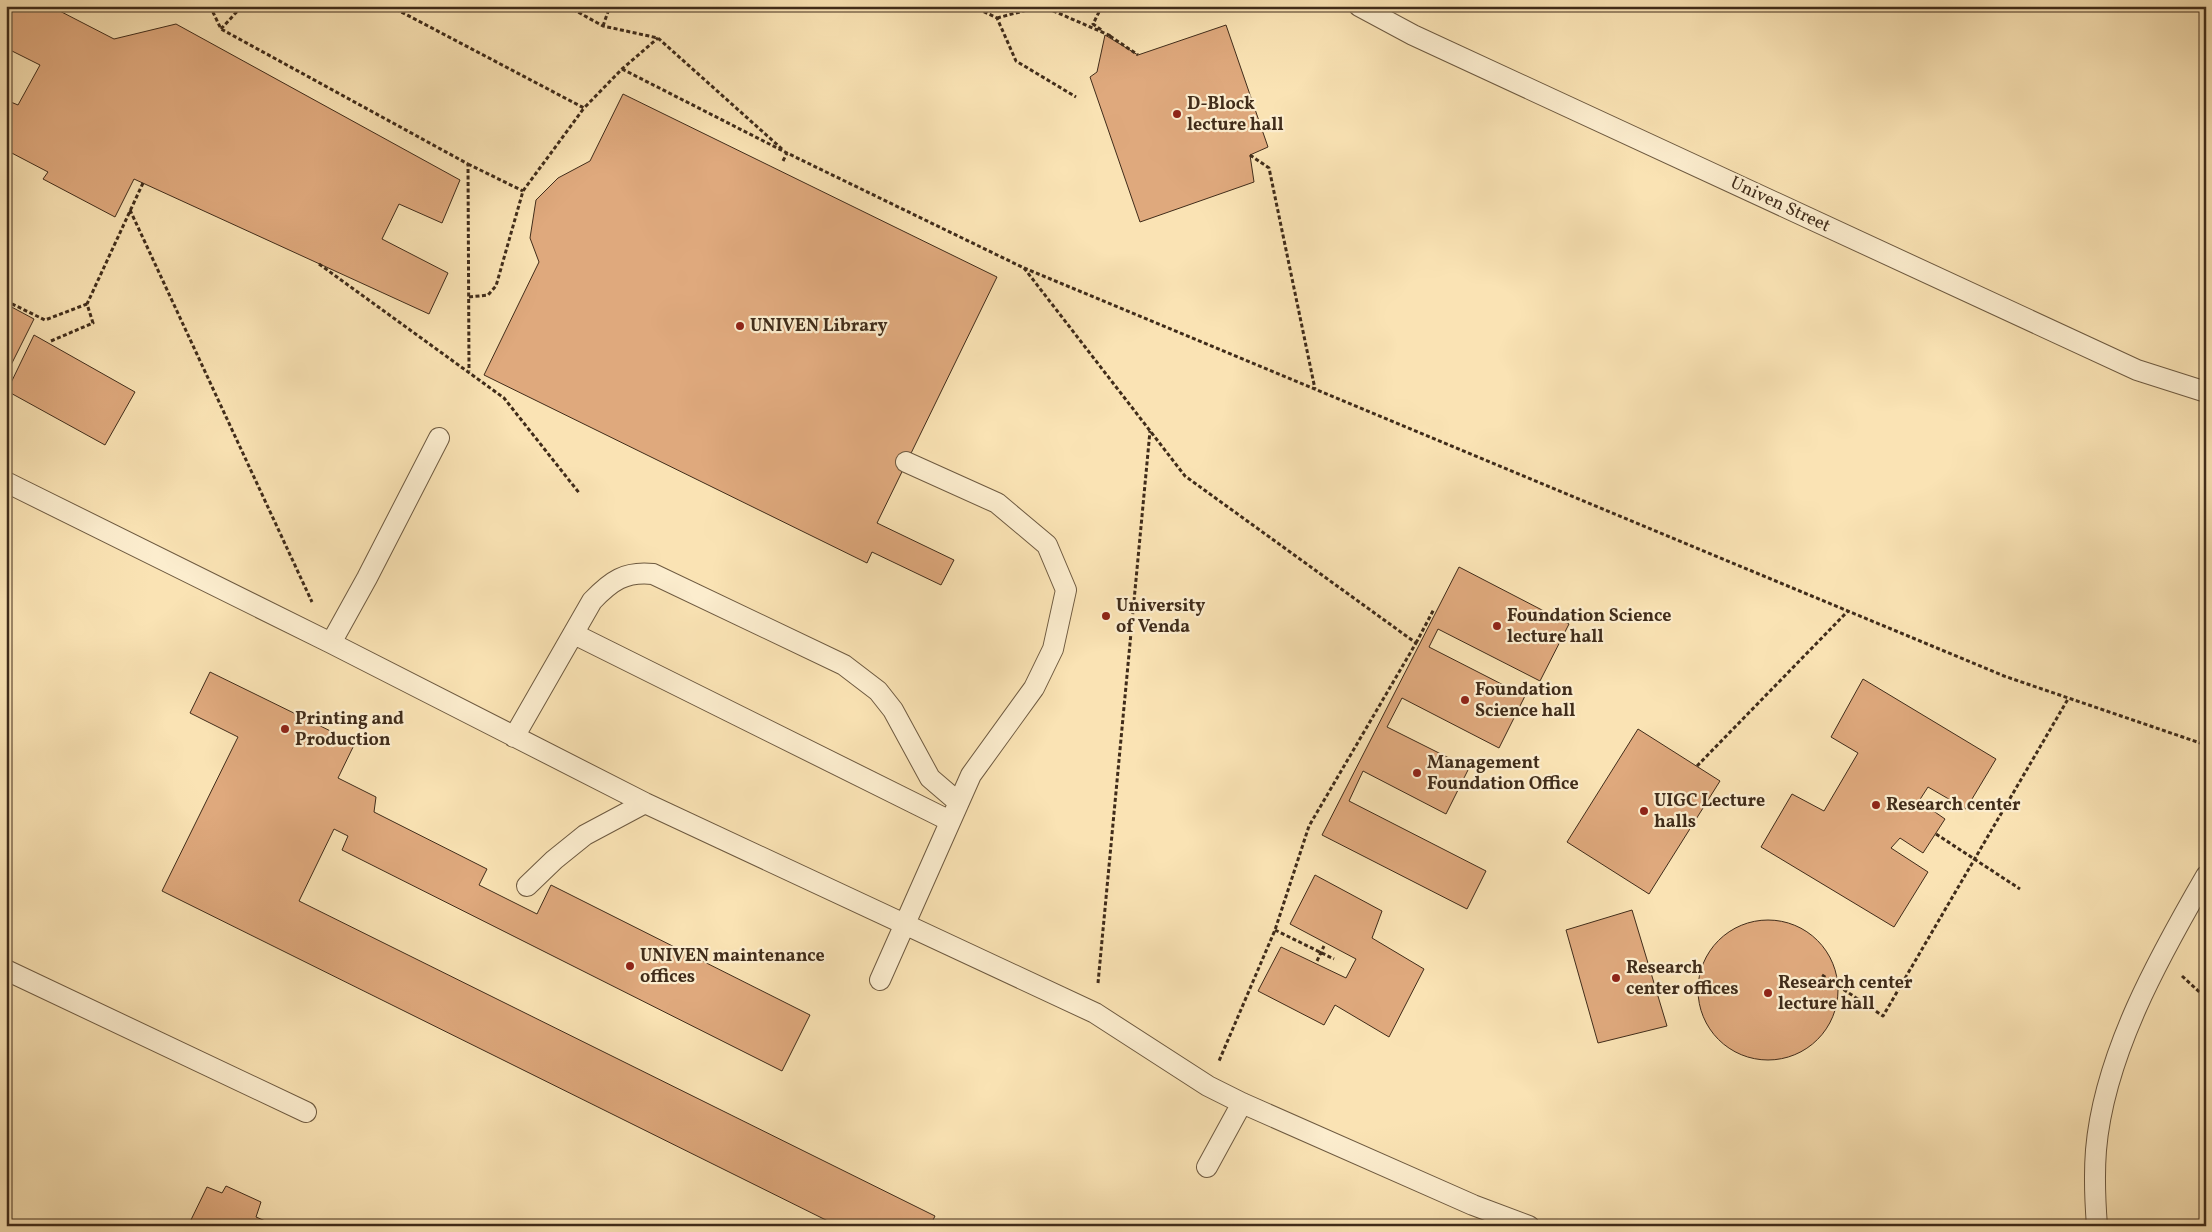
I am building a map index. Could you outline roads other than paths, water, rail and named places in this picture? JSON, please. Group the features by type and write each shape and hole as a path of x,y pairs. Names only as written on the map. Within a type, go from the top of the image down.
{"lane":[{"name":"Univen Street","path":"1359,6 1422,39 2137,370 2206,392"},
{"path":"330,643 367,578 439,438"},
{"path":"880,980 971,775 1034,688 1053,649 1066,590 1048,545 997,503 906,462"},
{"path":"6,482 330,643 645,803 1095,1013 1208,1086 1242,1103 1473,1205 1529,1226"},
{"path":"514,737 592,601 618,579 636,572 653,574 844,665 878,691 893,710 930,778 954,812"},
{"path":"574,634 954,812"},
{"path":"527,886 554,860 585,835 645,803"},
{"path":"2097,1226 2094,1190 2096,1148 2108,1084 2160,956 2206,876"},
{"path":"6,970 306,1112"},
{"path":"1207,1167 1242,1103"}],"place":[{"name":"D-Block lecture hall","path":"1177,114"},
{"name":"UNIVEN Library","path":"740,326"},
{"name":"University of Venda","path":"1106,616"},
{"name":"Foundation Science lecture hall","path":"1497,626"},
{"name":"Foundation Science hall","path":"1465,700"},
{"name":"Printing and Production","path":"285,729"},
{"name":"Management Foundation Office","path":"1417,773"},
{"name":"Research center","path":"1876,805"},
{"name":"UIGC Lecture halls","path":"1644,811"},
{"name":"UNIVEN maintenance offices","path":"630,966"},
{"name":"Research center offices","path":"1616,978"},
{"name":"Research center lecture hall","path":"1768,993"}]}
